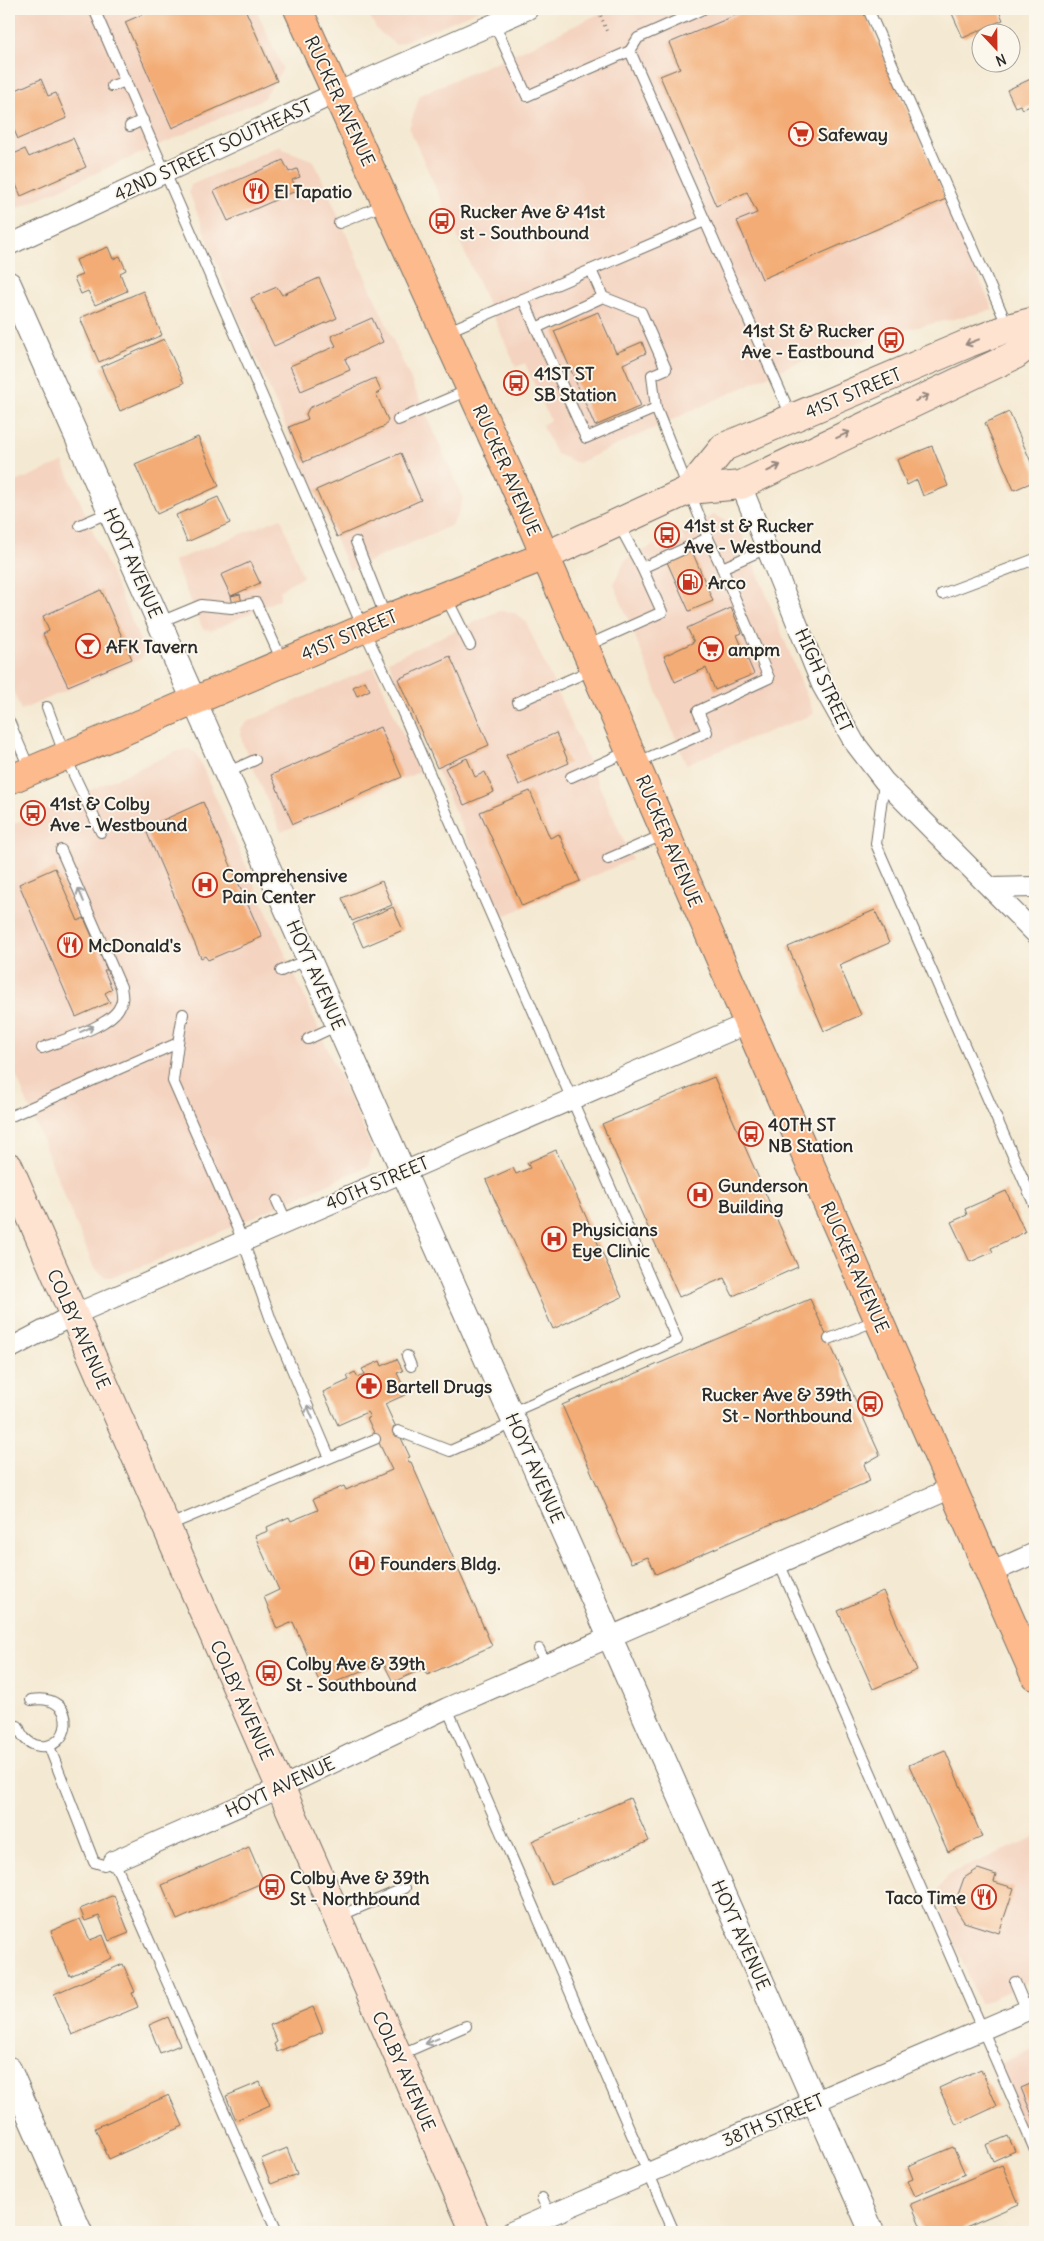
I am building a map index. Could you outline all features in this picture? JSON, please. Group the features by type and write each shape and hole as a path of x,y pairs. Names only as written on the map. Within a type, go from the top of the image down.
{"main road":[{"name":"RUCKER AVENUE","path":"298,9 472,389 1035,1676"},
{"name":"41ST STREET","path":"689,490 724,447 969,343 1008,328 1035,321"},
{"name":"41ST STREET","path":"20,775 375,624 545,556 689,490 740,485 877,418 1015,355 1035,340"},
{"path":"864,389 877,418"},
{"name":"COLBY AVENUE","path":"9,1167 474,2232"}],"street":[{"name":"42ND STREET SOUTHEAST","path":"9,245 517,11"},
{"name":"HOYT AVENUE","path":"9,284 872,2232"},
{"name":"HIGH STREET","path":"740,485 822,684 854,742 884,781 1035,933"},
{"path":"990,888 1035,887"},
{"name":"40TH STREET","path":"9,1349 73,1315 748,1023"},
{"name":"HOYT AVENUE","path":"114,1861 280,1788 447,1708 542,1657 610,1638 952,1488"},
{"path":"990,1573 1035,1553"},
{"name":"38TH STREET","path":"511,2232 546,2207 647,2173 1031,2009"},
{"path":"9,2069 80,2232"}],"lane":[{"path":"94,9 166,172 375,624"},
{"path":"494,23 527,96 630,50 638,38 703,9"},
{"path":"868,9 1008,328"},
{"path":"630,50 792,418"},
{"path":"112,86 126,81"},
{"path":"130,126 143,120"},
{"path":"339,223 387,203"},
{"path":"446,332 705,221"},
{"path":"571,777 707,732 698,711 768,678 707,536 656,408 652,375 666,369 641,312 603,297 591,270"},
{"path":"536,328 603,297"},
{"path":"523,299 586,438 656,408"},
{"path":"398,420 472,389"},
{"path":"80,525 110,512"},
{"path":"518,702 662,612 642,568 618,523"},
{"path":"642,568 707,536"},
{"path":"356,542 375,624 396,697 571,1100 678,1340 512,1418 450,1451 398,1431"},
{"path":"722,568 767,548"},
{"path":"942,594 1035,559"},
{"path":"445,595 470,645"},
{"path":"160,622 201,605 231,608 256,603 282,663"},
{"path":"47,707 65,756 101,832"},
{"path":"9,721 20,775"},
{"path":"226,773 255,760"},
{"path":"884,781 876,844 1035,1206"},
{"path":"608,859 666,833"},
{"path":"42,1048 111,1018 120,1007 123,998 121,987 61,850"},
{"path":"281,971 309,959"},
{"path":"183,1014 173,1081 243,1242 271,1320 330,1456"},
{"path":"308,1039 338,1025"},
{"path":"9,1117 178,1043"},
{"path":"277,1201 287,1222"},
{"path":"829,1339 878,1319"},
{"path":"166,1526 330,1456 375,1439"},
{"path":"780,1563 1035,2150"},
{"path":"18,1726 26,1740 41,1746 49,1746 62,1737 65,1730 65,1715 56,1702 49,1699 32,1700"},
{"path":"447,1708 674,2232"},
{"path":"49,1746 94,1862 104,1865 114,1861 277,2232"},
{"path":"337,1917 405,1888"},
{"path":"1015,1982 1031,2009"},
{"path":"398,2056 466,2026"}],"path":[{"path":"599,11 607,32"}],"shaded area":[{"path":"9,9 256,9 283,69 263,99 15,209 9,206"},
{"path":"366,9 482,9 396,45 377,30"},
{"path":"609,9 863,9 993,310 886,334 798,362 578,463 556,454 542,425 550,420 525,363 516,367 409,128 420,95 534,45"},
{"path":"280,145 283,149 314,161 463,498 457,517 450,526 349,570 234,308 189,192 191,185"},
{"path":"63,462 145,652 142,658 21,710 9,682 9,485"},
{"path":"714,515 740,529 814,714 686,764 614,584 625,560 654,545 659,551 684,541 681,531"},
{"path":"281,518 303,577 280,591 280,599 211,631 203,629 173,561"},
{"path":"499,611 515,613 526,622 632,859 502,917 388,661"},
{"path":"374,667 419,772 281,832 242,742 240,728 249,721"},
{"path":"188,749 196,753 373,1151 368,1166 155,1261 114,1277 105,1277 94,1268 9,1058 9,826 178,751"},
{"path":"1035,1837 1035,1979 980,2004 939,1906 938,1891 947,1875"},
{"path":"1035,2048 1035,2159 994,2066"}],"building":[{"path":"155,9 245,9 277,81 172,128 125,22"},
{"name":"Safeway","path":"737,9 863,9 946,199 762,279 737,221 757,213 747,192 716,206 660,76 680,68 669,43 739,14"},
{"path":"950,9 998,9 1003,20 999,22 972,22 972,34 963,38"},
{"path":"1035,77 1035,104 1023,109 1020,105 1015,107 1007,90"},
{"path":"41,79 48,96 56,93 67,118 18,139 14,130 9,132 9,93"},
{"path":"73,138 86,167 21,196 9,169 9,156 25,149 29,157"},
{"name":"El Tapatio","path":"283,160 289,172 297,169 300,177 292,180 298,190 228,221 214,191"},
{"path":"108,247 113,259 120,256 126,270 120,273 127,291 95,305 88,291 81,294 74,278 82,275 76,260"},
{"path":"319,278 337,318 274,346 251,298 277,287 282,295"},
{"path":"143,291 162,335 99,362 80,318"},
{"path":"598,312 616,353 642,342 646,353 623,364 641,406 595,426 554,331"},
{"path":"372,318 383,342 345,359 350,370 301,391 290,366 336,346 331,336"},
{"path":"164,339 184,383 120,411 101,367"},
{"path":"375,378 381,391 376,394 388,420 385,426 304,462 289,427 308,419 306,414 309,408"},
{"path":"1009,412 1035,471 1035,481 1014,490 985,423"},
{"path":"198,437 219,486 157,514 135,464"},
{"path":"932,446 948,486 923,496 917,480 907,485 897,460"},
{"path":"401,453 421,500 337,537 316,490"},
{"path":"218,497 230,523 187,542 176,515"},
{"name":"Arco","path":"692,551 713,601 689,611 667,562"},
{"path":"250,562 260,583 231,596 221,575"},
{"name":"AFK Tavern","path":"101,590 132,659 68,686 43,634 49,631 43,616"},
{"path":"240,594 242,603 233,605 231,596"},
{"name":"ampm","path":"731,608 742,633 737,635 754,674 715,690 706,668 675,682 664,656 694,642 687,628"},
{"path":"450,656 489,745 437,768 398,679"},
{"path":"365,681 370,690 357,696 353,687"},
{"path":"380,727 402,777 293,824 271,775"},
{"path":"556,733 569,763 519,785 506,755"},
{"path":"467,758 475,777 485,772 494,792 464,805 445,768"},
{"path":"530,791 550,838 559,834 580,881 522,906 480,812"},
{"name":"Comprehensive Pain Center","path":"203,802 262,937 208,960 205,956 201,958 147,833 152,831 150,826"},
{"name":"McDonald's","path":"55,868 78,921 84,918 107,970 104,970 112,989 105,993 110,1002 76,1017 19,884"},
{"path":"382,881 392,905 352,921 342,898"},
{"path":"393,907 403,930 363,947 353,924"},
{"path":"875,910 889,943 839,965 861,1015 824,1031 788,947"},
{"name":"Gunderson Building","path":"714,1077 798,1267 733,1296 724,1278 679,1297 602,1124"},
{"name":"Physicians Eye Clinic","path":"556,1150 622,1297 553,1329 486,1180 513,1168 516,1174 530,1168 527,1163"},
{"path":"1006,1191 1025,1232 991,1248 993,1252 970,1262 951,1222 967,1215 965,1209"},
{"path":"810,1299 880,1455 864,1464 870,1481 656,1574 648,1557 631,1563 562,1405"},
{"name":"Founders Bldg.","path":"397,1359 403,1371 397,1373 407,1394 385,1404 410,1457 407,1458 411,1462 492,1646 427,1675 423,1669 393,1682 383,1662 322,1688 293,1622 277,1629 264,1597 279,1590 255,1536 268,1531 267,1527 289,1517 291,1521 318,1510 313,1499 344,1486 346,1490 392,1470 367,1418 370,1417 367,1412 338,1425 323,1392 349,1380 347,1376 355,1372 358,1377 365,1374 362,1369 380,1361 382,1366"},
{"path":"883,1591 917,1670 873,1689 838,1611"},
{"path":"945,1750 982,1837 948,1852 909,1765"},
{"path":"630,1798 649,1841 551,1884 532,1841"},
{"path":"249,1847 264,1882 177,1920 162,1885"},
{"name":"Taco Time","path":"978,1869 996,1875 994,1882 1014,1888 999,1933 964,1922 954,1906 964,1878"},
{"path":"114,1895 129,1933 109,1941 99,1916 85,1921 80,1909"},
{"path":"80,1919 90,1940 103,1935 112,1958 70,1976 51,1931"},
{"path":"123,1964 135,1992 132,1993 138,2007 72,2035 54,1994"},
{"path":"313,2007 323,2032 277,2052 274,2044 277,2042 270,2025"},
{"path":"168,2017 180,2045 160,2053 149,2025"},
{"path":"981,2069 997,2106 956,2125 939,2088"},
{"path":"260,2082 270,2105 236,2120 226,2096"},
{"path":"1035,2082 1035,2122 1021,2088"},
{"path":"169,2095 183,2126 109,2159 95,2128"},
{"path":"1008,2136 1015,2151 993,2161 986,2145"},
{"path":"953,2147 965,2174 915,2196 908,2181 913,2179 908,2166"},
{"path":"287,2148 297,2174 271,2184 261,2159"},
{"path":"1002,2165 1019,2204 954,2232 923,2232 911,2204"}],"place":[{"name":"Safeway","path":"801,134"},
{"name":"El Tapatio","path":"256,191"},
{"name":"Rucker Ave & 41st st - Southbound","path":"442,221"},
{"name":"41st St & Rucker Ave - Eastbound","path":"891,340"},
{"name":"41ST ST SB Station","path":"516,383"},
{"name":"41st st & Rucker Ave - Westbound","path":"667,535"},
{"name":"Arco","path":"690,582"},
{"name":"AFK Tavern","path":"88,646"},
{"name":"ampm","path":"711,649"},
{"name":"41st & Colby Ave - Westbound","path":"33,813"},
{"name":"Comprehensive Pain Center","path":"205,885"},
{"name":"McDonald's","path":"70,945"},
{"name":"40TH ST NB Station","path":"751,1134"},
{"name":"Gunderson Building","path":"700,1195"},
{"name":"Physicians Eye Clinic","path":"554,1239"},
{"name":"Bartell Drugs","path":"369,1386"},
{"name":"Rucker Ave & 39th St - Northbound","path":"870,1404"},
{"name":"Founders Bldg.","path":"362,1563"},
{"name":"Colby Ave & 39th St - Southbound","path":"269,1673"},
{"name":"Colby Ave & 39th St - Northbound","path":"272,1887"},
{"name":"Taco Time","path":"984,1897"}]}
